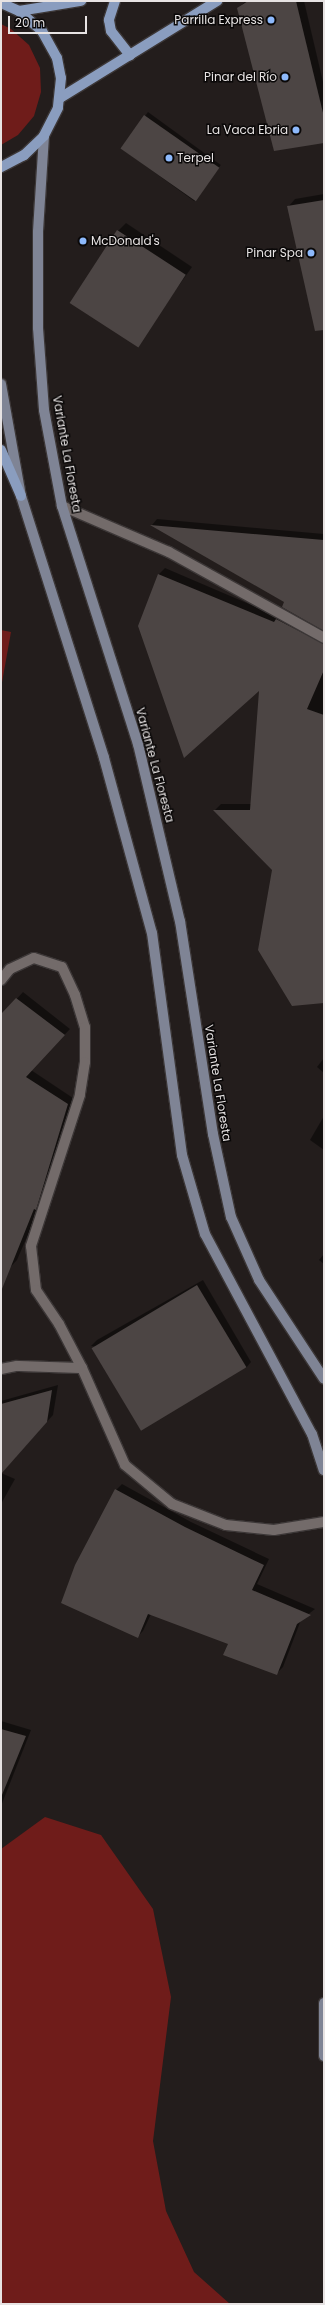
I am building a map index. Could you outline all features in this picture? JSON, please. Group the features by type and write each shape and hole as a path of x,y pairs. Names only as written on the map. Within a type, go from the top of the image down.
{"main road":[{"path":"19,11 81,1"},
{"path":"115,1 109,20 111,31 130,55"},
{"path":"60,98 217,1"},
{"path":"1,3 19,11 36,24 53,48 60,68 60,98 54,118 44,136 24,155 1,167"},
{"name":"Variante La Floresta","path":"44,136 38,232 38,328 44,410 62,506 138,744 180,921 213,1134 231,1217 259,1280 324,1379"},
{"path":"1,384 21,496"},
{"path":"1,450 21,496 104,758 152,933 182,1155 205,1234 312,1434 324,1470"},
{"path":"324,2002 324,2056"}],"street":[{"path":"62,506 169,552 324,638"},
{"path":"1,980 10,969 34,958 62,967 75,995 85,1027 85,1062 80,1095 31,1246 36,1290 59,1324 82,1368 125,1464 172,1504 226,1525 274,1530 324,1522"},
{"path":"1,1369 17,1366 82,1368"}],"shaded area":[{"path":"1,24 11,29 29,45 40,68 41,92 34,116 18,135 1,145"},
{"path":"1,630 11,632 1,688"},
{"path":"45,1817 101,1835 153,1909 171,1997 153,2141 166,2211 194,2272 230,2304 1,2304 1,1849"}],"building":[{"path":"248,1 296,1 324,117 324,143 274,151 237,8"},
{"name":"Terpel","path":"144,115 219,168 196,201 120,149"},
{"name":"Pinar Spa","path":"324,200 324,330 315,331 287,206"},
{"path":"117,230 186,275 138,348 70,303"},
{"path":"150,525 324,540 324,631 282,607 284,602"},
{"path":"158,574 274,622 276,619 324,644 324,670 307,709 324,715 324,1003 292,1006 258,950 272,870 213,810 250,810 259,691 184,758 138,626"},
{"path":"16,998 65,1035 26,1077 68,1104 36,1210 34,1209 2,1289 1,1014"},
{"path":"197,1285 246,1367 141,1431 92,1348"},
{"path":"52,1390 47,1422 1,1474 1,1404"},
{"path":"115,1489 185,1527 264,1565 252,1590 311,1615 297,1624 277,1675 223,1655 228,1644 148,1614 138,1638 61,1603 75,1565"},
{"path":"1,1729 26,1736 2,1795 1,1795"}],"place":[{"name":"Parrilla Express","path":"271,20"},
{"name":"Pinar del Río","path":"285,77"},
{"name":"La Vaca Ebria","path":"296,130"},
{"name":"Terpel","path":"169,158"},
{"name":"McDonald's","path":"83,241"},
{"name":"Pinar Spa","path":"311,253"}]}
